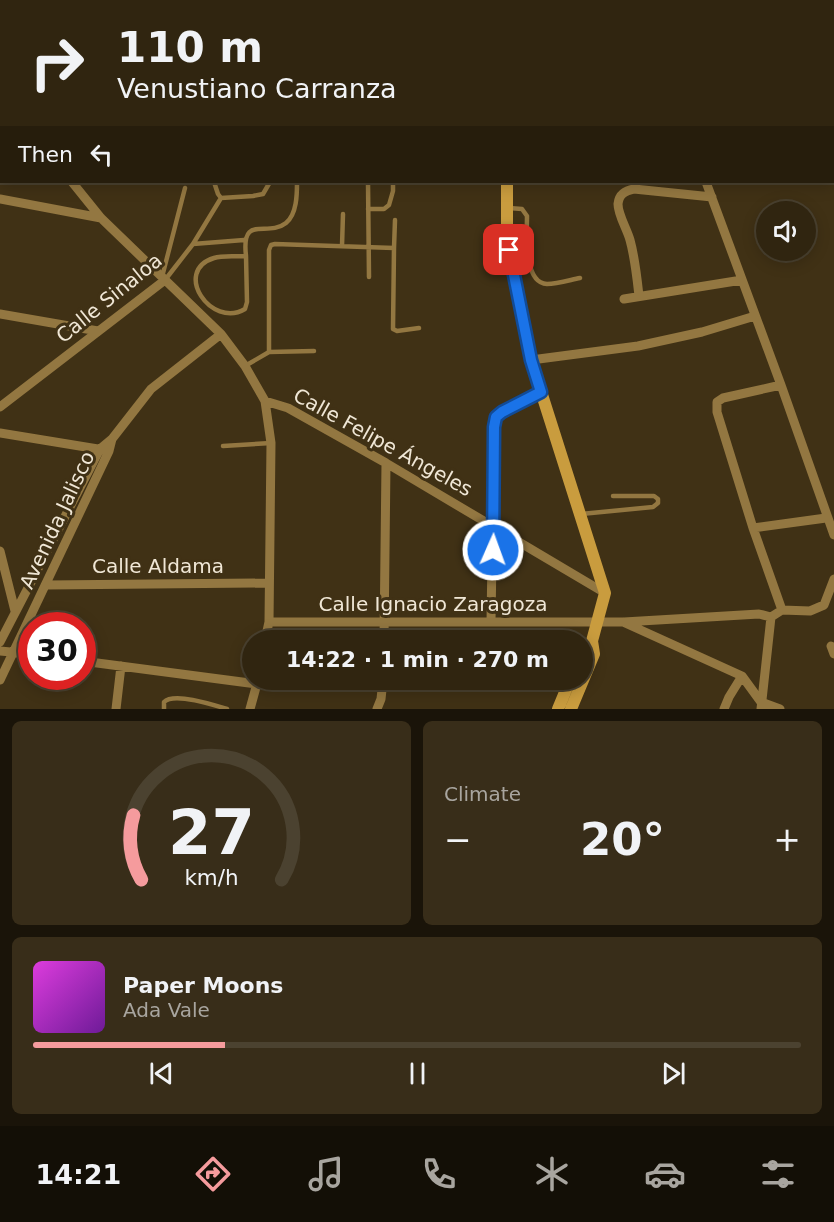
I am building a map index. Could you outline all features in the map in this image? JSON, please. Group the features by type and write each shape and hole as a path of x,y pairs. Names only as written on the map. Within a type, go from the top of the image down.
{"street":[{"path":"73,183 100,218 221,334 245,366 265,401 271,442 267,630"},
{"path":"507,183 509,250 531,360 605,592 593,637"},
{"path":"706,183 782,385 826,518 834,535"},
{"path":"639,296 631,243 619,210 621,194 634,189 712,197"},
{"path":"0,199 100,218"},
{"name":"Calle Sinaloa","path":"0,407 164,279"},
{"path":"624,299 742,280"},
{"path":"0,314 98,331"},
{"path":"531,360 638,346 702,332 755,316"},
{"name":"Avenida Jalisco","path":"0,642 4,624 15,611 51,541 104,450 151,389 221,334"},
{"path":"782,385 723,398 717,402 717,412 753,528 782,610"},
{"path":"491,622 496,417 541,392"},
{"name":"Calle Felipe Ángeles","path":"265,401 288,408 386,463 605,592"},
{"path":"0,433 104,450"},
{"name":"Avenida Jalisco","path":"0,680 47,585 104,450"},
{"path":"385,630 386,463"},
{"path":"753,528 826,518"},
{"path":"51,541 64,546"},
{"path":"0,552 15,611"},
{"path":"597,621 623,622 759,614 771,617 782,610 810,611 824,605 834,579"},
{"name":"Calle Aldama","path":"47,585 269,583"},
{"path":"761,706 771,617"},
{"name":"Calle Ignacio Zaragoza","path":"268,622 597,621"},
{"path":"623,622 742,676 761,706 780,709"},
{"path":"0,651 18,652"},
{"path":"96,663 242,680"},
{"path":"116,709 121,666"},
{"path":"724,709 742,676"},
{"path":"250,709 256,690"},
{"path":"377,709 382,690"},
{"path":"558,709 566,690"},
{"path":"571,709 579,690"}],"lane":[{"path":"214,183 221,198 263,194 269,183"},
{"path":"246,256 215,258 201,267 195,284 197,290 212,308 233,313 245,309 247,302 246,256 244,240 249,232 256,229 280,226 287,222 293,213 297,183"},
{"path":"368,183 369,277"},
{"path":"368,209 384,209 389,206 393,183"},
{"path":"164,279 185,188"},
{"name":"Calle Sinaloa","path":"164,279 192,244 221,198"},
{"path":"508,208 522,209 527,216 529,267 534,277 547,284 580,279"},
{"path":"342,246 343,214"},
{"path":"394,220 393,329 397,331 419,328"},
{"path":"192,244 244,240"},
{"path":"269,352 269,250 271,245 394,248"},
{"path":"245,366 269,352 314,351"},
{"path":"223,446 271,442"},
{"path":"581,514 653,507 658,503 658,499 654,496 613,496"},
{"path":"164,709 164,702 171,698 227,709"}],"route":[{"path":"493,550 496,417 541,392 531,360 509,250"}]}
